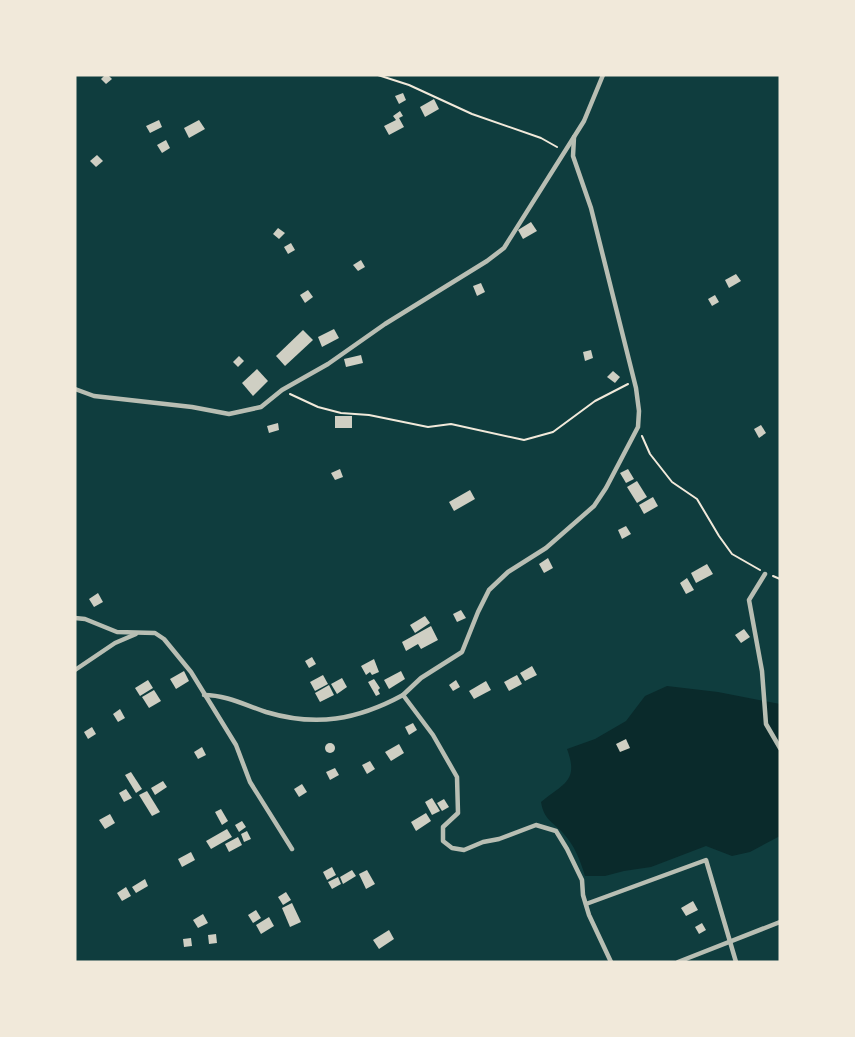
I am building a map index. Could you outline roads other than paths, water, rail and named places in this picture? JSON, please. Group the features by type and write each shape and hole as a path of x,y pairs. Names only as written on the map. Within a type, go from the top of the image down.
{"street":[{"path":"75,389 94,396 192,407 229,414 261,407 282,390 328,364 385,324 487,261 504,248 584,121 603,75"},
{"path":"204,695 217,695 267,712 303,720 345,719 386,704 403,695 421,678 462,652 489,590 508,572 546,548 594,506 606,488 638,428 639,411 634,381 591,208 573,156 574,137"},
{"path":"765,573 749,600 762,670 766,724 780,748"},
{"path":"75,618 117,632 155,633 164,639 191,672 236,745 249,783 292,849"},
{"path":"75,670 115,644 139,633"},
{"path":"403,695 433,735 457,777 458,813 443,827 443,841 452,848 464,850 536,825 556,831 582,880 589,915 611,962"},
{"path":"586,904 706,860 736,962"},
{"path":"678,962 780,922"}],"water":[{"path":"667,686 718,692 780,704 780,836 750,852 732,856 706,846 651,867 605,876 585,876 574,848 563,833 546,817 541,802 562,785 570,775 567,749 595,739 626,721 645,696"}]}
